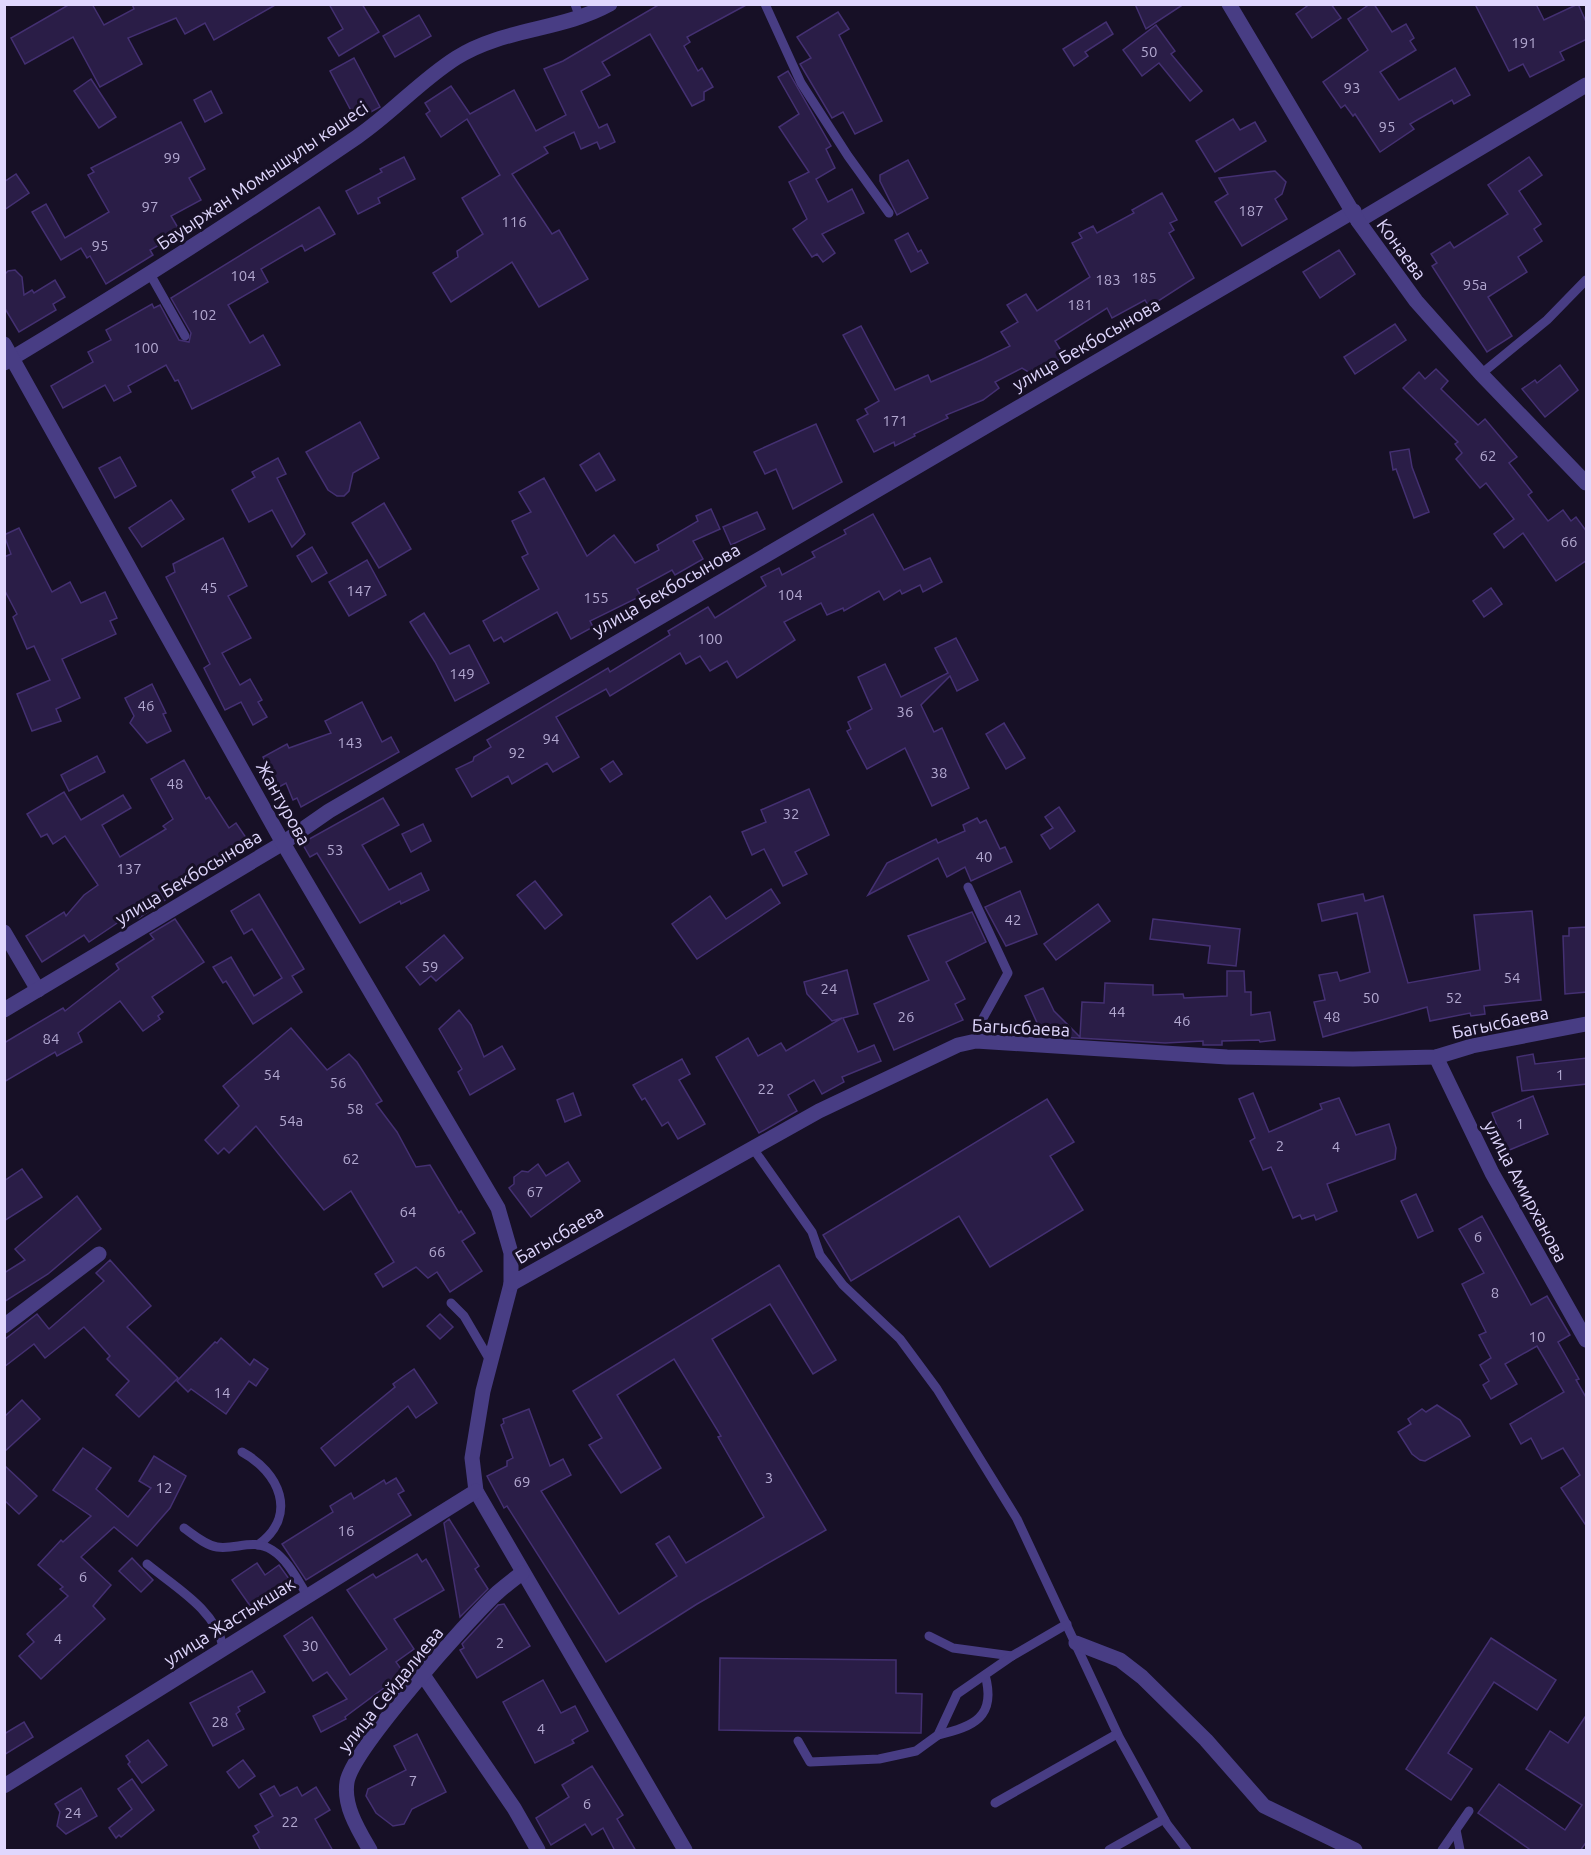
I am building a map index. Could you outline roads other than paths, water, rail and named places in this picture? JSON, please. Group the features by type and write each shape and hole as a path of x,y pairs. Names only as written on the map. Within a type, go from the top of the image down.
{"street":[{"name":"Бауыржан Момышұлы көшесі","path":"8,361 249,212 379,122 411,90 456,58 497,38 567,23 578,11 610,4"},
{"name":"Конаева","path":"1229,4 1356,216 1416,301 1481,374 1587,483"},
{"name":"улица Бекбосынова","path":"4,1010 283,843 329,811 627,634 1587,85"},
{"name":"Жантурова","path":"4,344 8,361 196,683 283,843 498,1208 511,1253 511,1284"},
{"path":"4,932 38,990"},
{"name":"Багысбаева","path":"511,1284 752,1148 851,1096 958,1045 976,1041 1227,1057 1353,1059 1436,1057 1472,1046 1587,1024"},
{"name":"улица Амирханова","path":"1436,1057 1492,1173 1587,1340"},
{"path":"4,1326 99,1254"},
{"path":"511,1284 491,1362 472,1458 476,1491 685,1851"},
{"name":"улица Жастыкшак","path":"4,1786 307,1594 476,1491"},
{"name":"улица Сейдалиева","path":"370,1851 355,1823 347,1797 349,1771 423,1675 497,1593 522,1573"},
{"path":"1076,1644 1120,1660 1142,1677 1206,1740 1264,1806 1355,1851"},
{"path":"423,1675 514,1808 538,1851"}],"lane":[{"path":"765,4 801,83 848,156 889,213"},
{"path":"150,274 185,336"},
{"path":"1481,374 1547,320 1587,280"},
{"path":"968,887 1008,973 982,1020 976,1041"},
{"path":"752,1148 812,1232 820,1254 843,1285 900,1339 937,1389 1017,1519 1117,1734 1164,1819 1187,1851"},
{"path":"452,1303 464,1316 491,1362"},
{"path":"242,1452 254,1458 276,1481 280,1510 273,1530 258,1545"},
{"path":"184,1528 212,1546 258,1545 281,1557"},
{"path":"273,1530 275,1547 307,1594"},
{"path":"147,1564 197,1604 221,1635 223,1647"},
{"path":"938,1735 957,1694 1012,1656 1067,1624"},
{"path":"929,1636 953,1647 1012,1656"},
{"path":"798,1741 810,1761 879,1758 916,1752 938,1735 972,1726 982,1714 988,1686 985,1675"},
{"path":"995,1803 1117,1734"},
{"path":"1442,1851 1469,1811"},
{"path":"1109,1851 1164,1819"},
{"path":"1456,1830 1460,1851"}]}
